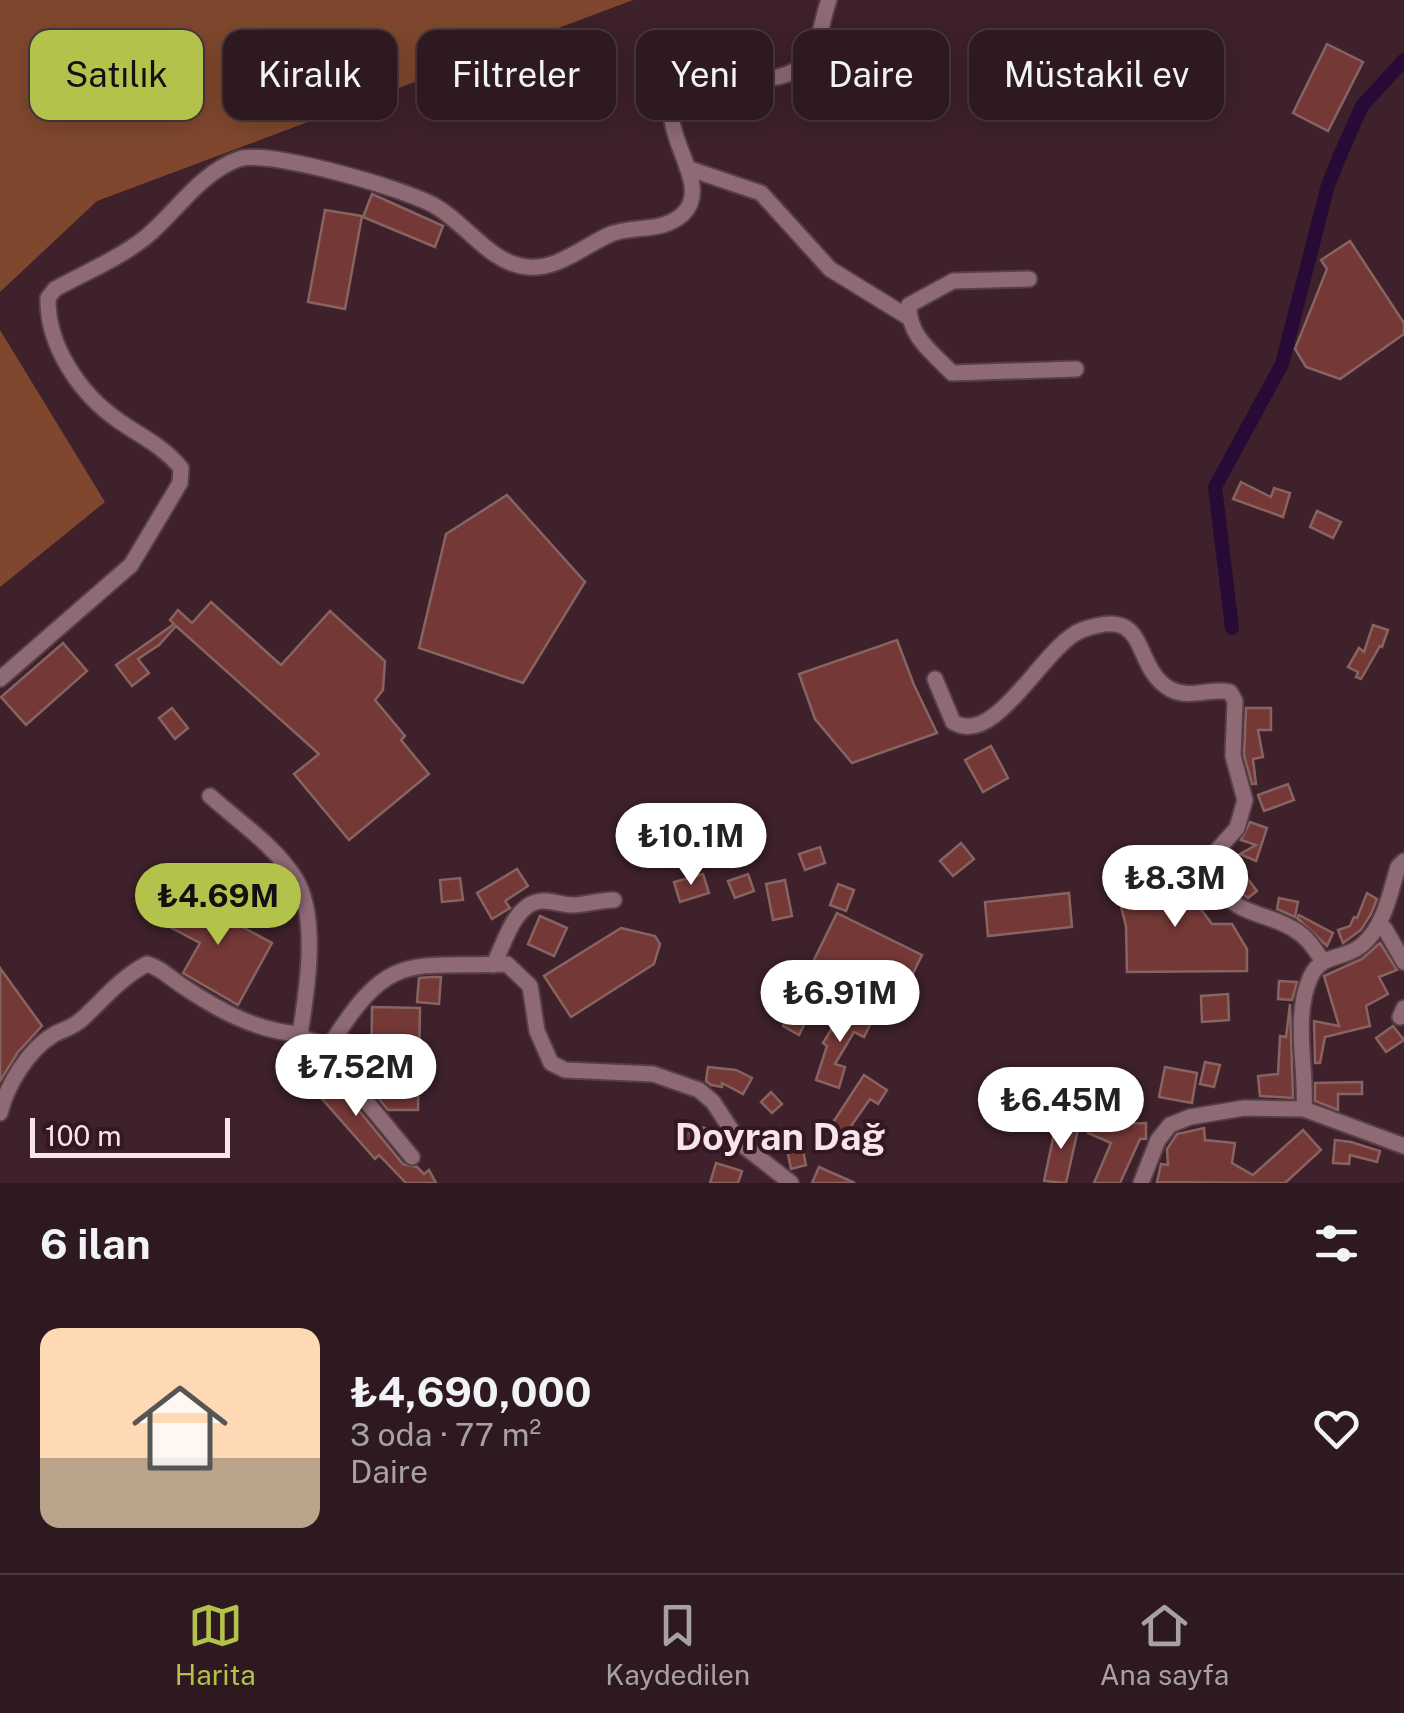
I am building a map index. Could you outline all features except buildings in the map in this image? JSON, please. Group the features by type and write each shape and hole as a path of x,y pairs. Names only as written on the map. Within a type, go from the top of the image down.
{"street":[{"path":"0,678 131,565 180,483 181,468 169,454 109,413 76,378 50,328 48,298 55,289 146,237 202,184 240,158 276,160 414,194 455,219 500,258 532,268 556,262 612,234 655,228 682,215 692,202 693,188 671,111 676,97 700,78 774,78 798,67 808,60 816,46 830,0"},
{"path":"686,168 762,194 830,269 908,318"},
{"path":"1029,279 953,281 909,305 908,318 915,336 952,372 1076,370"},
{"path":"935,679 954,722 974,727 1011,702 1068,637 1089,628 1120,624 1134,633 1154,673 1168,688 1188,694 1230,692 1236,701 1233,756 1245,800 1237,828 1212,856 1212,874 1224,895 1238,907 1294,929 1310,942 1322,960"},
{"path":"210,796 270,850 294,876 302,892 308,956 300,1034"},
{"path":"1304,1109 1304,995 1312,972 1322,960 1352,952 1367,941 1379,924 1404,861"},
{"path":"493,965 510,928 532,903 540,900 575,905 614,900"},
{"path":"1379,924 1404,962"},
{"path":"412,1157 336,1066 331,1048 361,999 389,976 428,963 507,964 530,986 537,1031 551,1063 565,1070 653,1074 699,1090 714,1102 740,1142 792,1183"},
{"path":"0,1112 4,1098 32,1054 50,1037 77,1024 117,984 147,964 163,970 237,1018 275,1032 300,1034 331,1048"},
{"path":"1141,1183 1163,1131 1180,1120 1244,1108 1304,1109 1404,1146"}],"shaded area":[{"path":"0,0 633,0 553,30 417,30 417,81 397,88 397,30 223,30 223,120 313,120 97,201 0,292"},
{"path":"0,330 105,502 0,587"}],"waterway":[{"path":"1232,628 1215,487 1282,364 1328,185 1341,153 1362,106 1404,60"}],"district":[{"name":"Doyran Dağ","path":"780,1136"}]}
